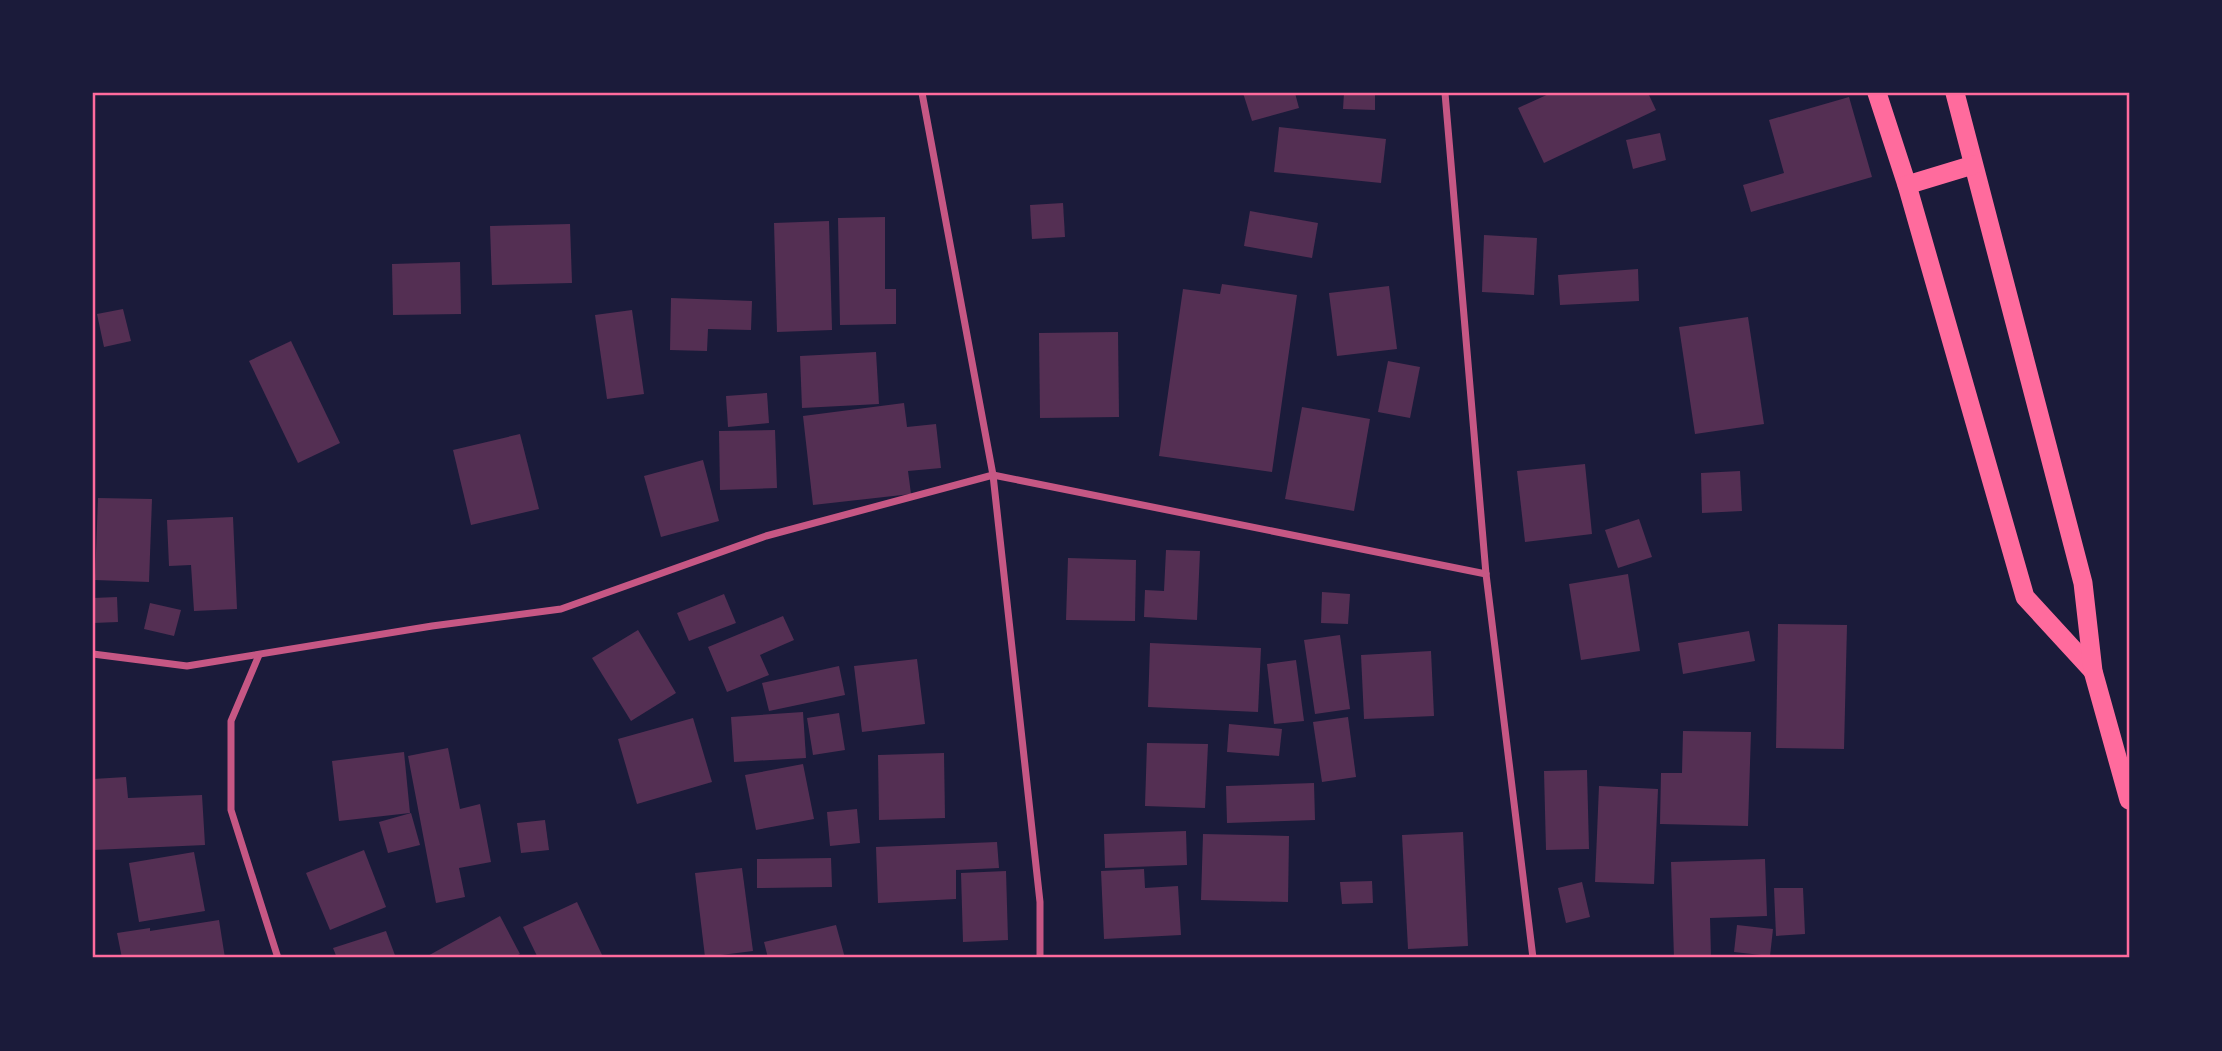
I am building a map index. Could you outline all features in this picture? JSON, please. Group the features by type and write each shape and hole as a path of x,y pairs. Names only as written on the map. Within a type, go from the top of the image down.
{"highway":[{"path":"1877,93 1907,185 2025,597 2093,671"},
{"path":"1955,93 2083,583 2093,671 2129,800"},
{"path":"1907,185 1973,165"}],"street":[{"path":"922,93 993,475 1040,902 1040,958"},
{"path":"1445,93 1486,574 1533,958"},
{"path":"93,654 187,666 561,608 766,536 993,475 1486,574"},
{"path":"259,655 231,721 231,810 278,958"}],"building":[{"path":"1243,93 1295,93 1299,108 1252,121"},
{"path":"1344,93 1375,93 1375,110 1343,109"},
{"path":"1551,93 1648,93 1656,110 1544,163 1518,108"},
{"path":"1849,97 1872,177 1751,212 1743,185 1784,173 1769,120"},
{"path":"1279,127 1386,139 1381,183 1274,172"},
{"path":"1660,133 1666,160 1633,169 1626,140"},
{"path":"1063,203 1065,237 1032,239 1030,205"},
{"path":"1250,211 1318,223 1312,258 1244,246"},
{"path":"885,217 885,289 896,289 896,324 840,325 838,218"},
{"path":"829,221 832,330 777,332 774,223"},
{"path":"570,224 572,283 492,285 490,226"},
{"path":"1484,235 1537,238 1534,295 1482,292"},
{"path":"460,262 461,314 393,315 392,264"},
{"path":"1638,269 1639,301 1560,305 1558,275"},
{"path":"1222,284 1297,295 1272,472 1159,456 1183,289 1220,294"},
{"path":"1389,286 1397,349 1337,356 1329,293"},
{"path":"671,298 752,301 751,330 708,329 707,351 670,350"},
{"path":"123,309 131,341 104,347 97,314"},
{"path":"632,310 644,394 607,399 595,315"},
{"path":"1748,317 1764,424 1695,434 1679,327"},
{"path":"1118,332 1119,417 1040,418 1039,333"},
{"path":"291,341 340,443 298,463 249,361"},
{"path":"876,352 879,404 802,408 800,356"},
{"path":"1388,361 1420,367 1410,418 1378,412"},
{"path":"767,393 769,423 728,427 726,396"},
{"path":"904,403 907,427 936,424 941,468 908,471 911,494 813,505 803,416"},
{"path":"1302,407 1370,419 1354,511 1285,499"},
{"path":"775,430 777,488 720,490 719,431"},
{"path":"520,434 539,509 471,525 453,450"},
{"path":"703,460 719,521 661,537 644,476"},
{"path":"1585,464 1592,534 1525,542 1517,471"},
{"path":"1740,471 1742,511 1702,513 1701,473"},
{"path":"98,498 152,499 149,582 95,580"},
{"path":"233,517 237,609 194,611 191,565 169,566 167,520"},
{"path":"1639,519 1652,557 1618,568 1605,530"},
{"path":"1166,550 1200,551 1197,620 1144,617 1145,590 1164,591"},
{"path":"1068,558 1136,560 1135,621 1066,620"},
{"path":"1628,574 1640,651 1581,660 1569,584"},
{"path":"1322,592 1350,594 1348,624 1321,623"},
{"path":"724,594 736,623 689,641 677,613"},
{"path":"117,597 118,622 93,623 93,598"},
{"path":"150,603 181,610 174,636 144,629"},
{"path":"783,616 794,640 760,655 769,675 727,692 708,647"},
{"path":"1778,624 1847,625 1844,749 1776,748"},
{"path":"638,630 676,693 631,721 592,658"},
{"path":"1749,631 1755,661 1683,674 1678,643"},
{"path":"1340,635 1350,709 1315,714 1304,640"},
{"path":"1150,643 1261,648 1258,712 1148,707"},
{"path":"1431,651 1434,716 1364,719 1361,655"},
{"path":"917,659 925,724 862,732 854,666"},
{"path":"1296,660 1304,721 1274,724 1267,664"},
{"path":"839,666 845,695 769,711 762,683"},
{"path":"803,712 806,758 734,762 731,717"},
{"path":"839,713 845,750 813,755 807,718"},
{"path":"1348,717 1356,777 1322,782 1313,722"},
{"path":"693,718 712,782 637,804 618,739"},
{"path":"1229,724 1282,729 1279,756 1227,752"},
{"path":"1683,731 1751,732 1748,826 1660,824 1661,773 1682,773"},
{"path":"1147,743 1208,744 1205,808 1145,806"},
{"path":"448,748 460,809 480,804 491,862 459,868 465,897 436,903 408,756"},
{"path":"404,752 410,813 339,821 332,761"},
{"path":"944,753 945,818 879,820 878,755"},
{"path":"803,764 814,819 756,830 745,775"},
{"path":"1587,770 1589,849 1546,850 1544,771"},
{"path":"126,777 128,798 202,795 205,845 93,850 93,779"},
{"path":"1314,783 1315,820 1227,823 1226,786"},
{"path":"1599,786 1658,789 1654,884 1595,882"},
{"path":"857,809 860,843 830,846 827,812"},
{"path":"411,813 420,845 388,853 379,822"},
{"path":"545,820 549,850 521,853 517,823"},
{"path":"1186,831 1187,865 1105,868 1104,834"},
{"path":"1463,832 1468,946 1408,949 1402,835"},
{"path":"1203,834 1289,836 1288,902 1201,900"},
{"path":"997,842 999,868 956,870 956,899 878,903 876,847"},
{"path":"364,850 386,907 330,930 306,873"},
{"path":"194,852 205,911 139,922 129,863"},
{"path":"831,858 832,887 757,888 757,859"},
{"path":"1765,859 1767,916 1710,918 1711,957 1674,958 1671,862"},
{"path":"742,868 753,951 705,957 695,873"},
{"path":"1144,869 1145,888 1178,886 1181,935 1104,939 1101,871"},
{"path":"1006,871 1008,940 963,942 961,873"},
{"path":"1372,881 1373,903 1342,904 1340,882"},
{"path":"1582,882 1590,917 1566,923 1558,888"},
{"path":"1774,888 1803,888 1805,934 1776,936"},
{"path":"577,902 603,957 538,958 523,927"},
{"path":"500,916 520,954 512,958 424,958"},
{"path":"219,920 225,958 122,958 117,933 150,928 150,931"},
{"path":"836,925 845,958 768,958 764,942"},
{"path":"1737,925 1773,929 1770,956 1734,952"},
{"path":"386,931 396,958 337,958 333,948"}]}
